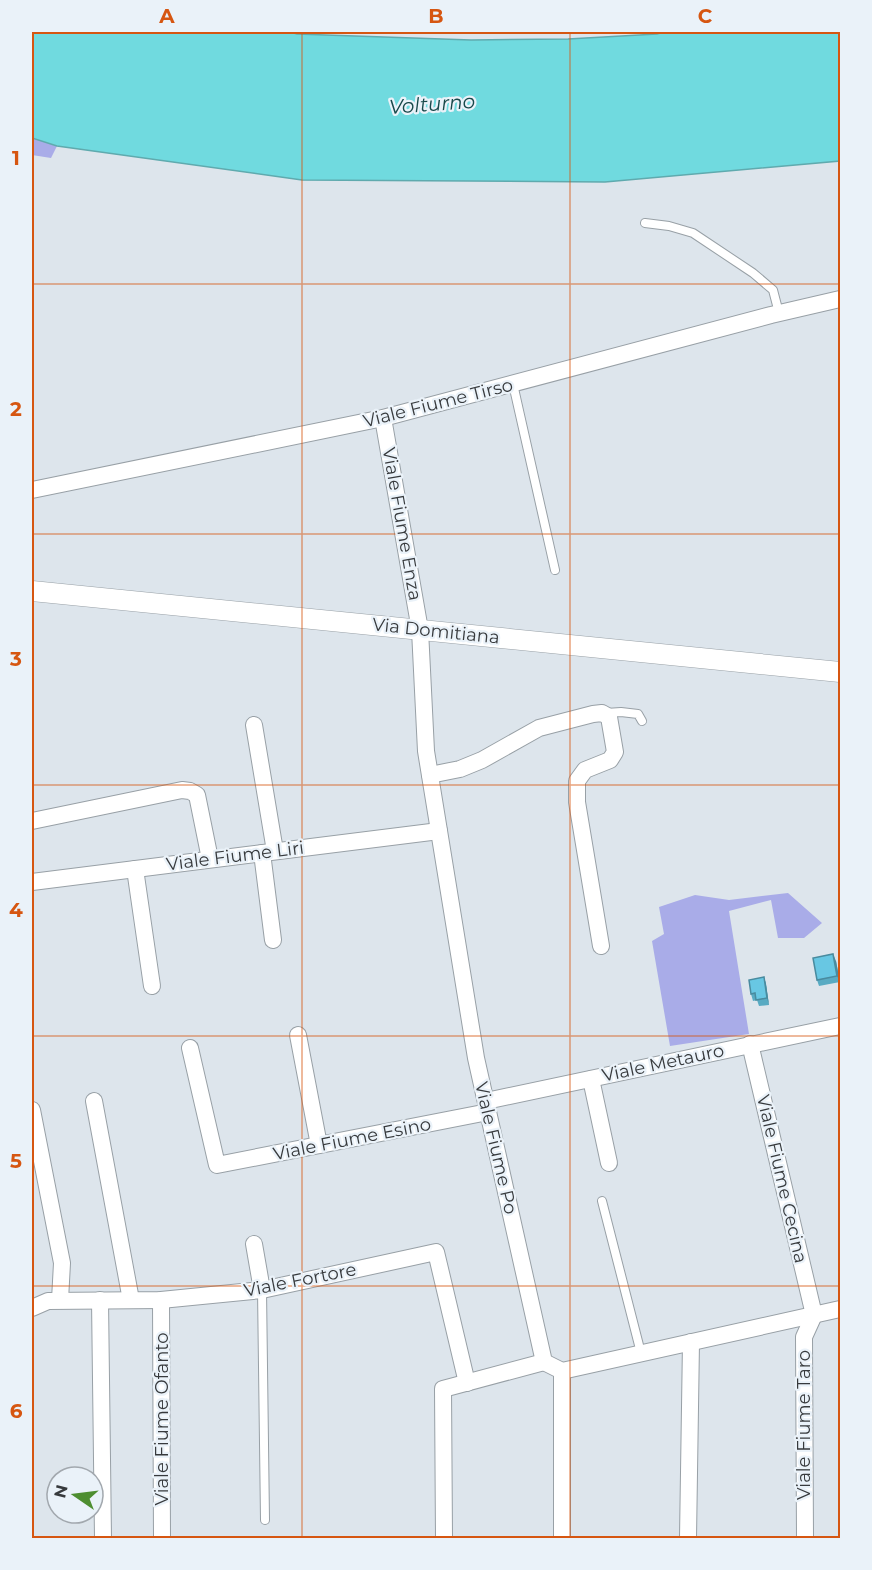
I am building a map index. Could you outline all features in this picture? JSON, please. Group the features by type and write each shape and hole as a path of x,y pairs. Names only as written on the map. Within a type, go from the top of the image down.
{"street":[{"name":"Viale Fiume Tirso","path":"32,490 383,418 840,299"},
{"name":"Viale Fiume Enza","path":"383,418 420,630"},
{"name":"Via Domitiana","path":"32,591 840,672"},
{"name":"Viale Fiume Po","path":"420,630 426,751 476,1058 544,1362"},
{"path":"430,775 460,769 482,760 538,728 593,714 602,713 609,717 615,753 610,760 585,770 577,781 577,802 601,946"},
{"path":"254,725 268,852 273,940"},
{"path":"32,821 183,790 190,791 197,795 210,859"},
{"name":"Viale Fiume Liri","path":"32,882 439,831"},
{"path":"135,869 152,986"},
{"name":"Viale Metauro","path":"487,1107 591,1079 840,1026"},
{"path":"298,1035 319,1145"},
{"name":"Viale Fiume Cecina","path":"750,1044 814,1315"},
{"name":"Viale Fiume Esino","path":"190,1048 216,1165 319,1145 487,1107"},
{"path":"591,1079 609,1163"},
{"path":"94,1101 131,1300"},
{"path":"32,1110 62,1263 60,1300"},
{"path":"254,1244 262,1290"},
{"name":"Viale Fortore","path":"32,1308 48,1301 60,1300 161,1300 262,1290 436,1252 467,1383"},
{"path":"100,1300 103,1539"},
{"name":"Viale Fiume Ofanto","path":"161,1300 162,1539"},
{"path":"444,1539 443,1389 544,1362 562,1371 840,1309"},
{"name":"Viale Fiume Taro","path":"805,1539 804,1337 814,1315"},
{"path":"688,1539 691,1342"},
{"path":"562,1371 562,1539"}],"lane":[{"path":"645,223 669,225 693,233 753,273 773,290 779,314"},
{"path":"513,384 555,570"},
{"path":"602,713 638,714 642,721"},
{"path":"602,1202 640,1353"},
{"path":"262,1290 265,1520"}],"shaded area":[{"path":"32,138 57,146 51,158 32,155"},
{"path":"788,893 822,923 804,938 778,938 771,900 729,911 749,1034 670,1046 652,941 664,934 659,907 695,895 729,900"}],"water":[{"name":"Volturno","path":"32,32 290,32 471,40 568,39 664,32 840,32 840,161 605,182 302,180 57,146 32,138"}],"building":[{"path":"833,954 837,976 817,980 813,958"},
{"path":"764,977 767,998 756,1000 755,993 751,994 749,980"}]}
